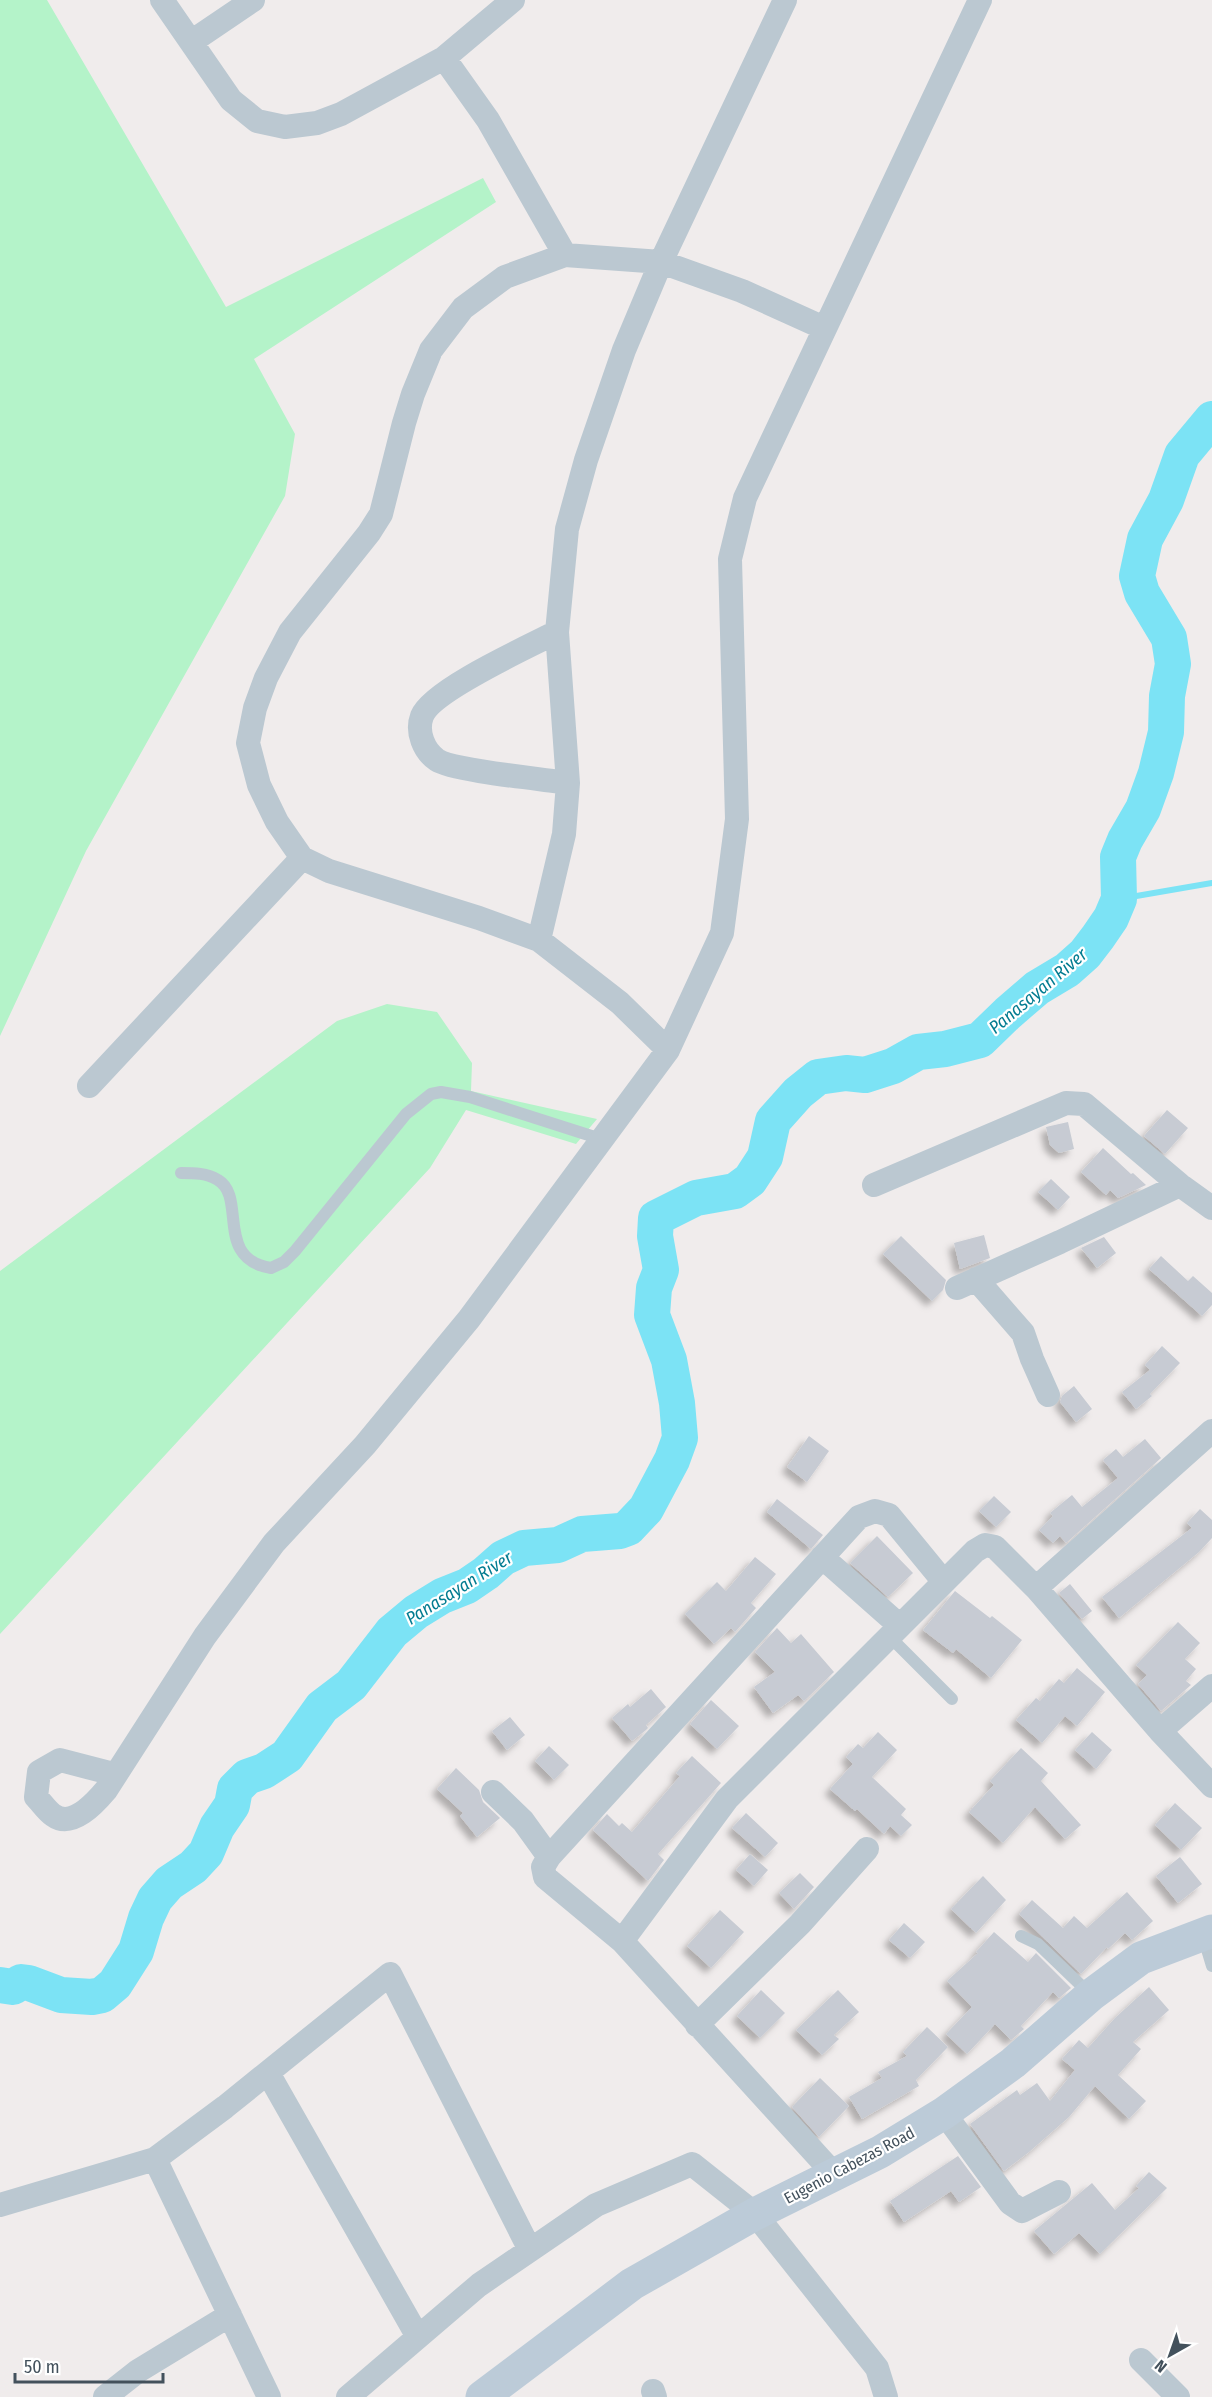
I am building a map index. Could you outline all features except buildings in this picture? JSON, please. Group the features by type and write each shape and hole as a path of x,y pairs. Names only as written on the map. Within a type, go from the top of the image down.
{"street":[{"path":"162,0 231,100 257,121 285,127 317,123 341,114 444,58 513,0"},
{"path":"191,42 253,0"},
{"path":"539,940 564,834 568,783 557,632 567,529 586,460 624,350 661,262 785,0"},
{"path":"114,1774 205,1636 274,1543 365,1445 469,1319 668,1050 722,933 737,819 730,559 745,498 980,0"},
{"path":"444,58 488,120 565,255"},
{"path":"668,1050 620,1003 539,940 479,918 329,871 302,858 277,822 259,785 248,743 255,708 266,678 290,632 369,533 381,514 407,413 431,350 463,308 505,277 565,255 661,262 742,291 824,328"},
{"path":"557,632 454,685 422,714 419,731 425,748 438,761 459,767 568,783"},
{"path":"90,1086 302,858"},
{"path":"874,1185 1066,1103 1084,1104 1180,1185 1212,1208"},
{"path":"1048,1395 1023,1333 966,1283 1180,1185"},
{"path":"1036,1588 1212,1431"},
{"path":"834,2174 622,1941 545,1877 543,1868 549,1857 859,1516 867,1512 883,1511 889,1515 944,1582"},
{"path":"622,1941 727,1799 975,1551 985,1545 995,1547 1036,1588 1212,1786"},
{"path":"822,1557 895,1631"},
{"path":"1161,1731 1212,1686"},
{"path":"492,1792 523,1821 549,1857"},
{"path":"697,2025 800,1924 867,1849"},
{"name":"Eugenio Cabezas Road","path":"482,2397 632,2284 755,2214 880,2152 944,2113 1013,2063 1091,1995 1141,1958 1207,1933"},
{"path":"0,2205 154,2159 268,2073 390,1974 530,2250"},
{"path":"268,2073 418,2337"},
{"path":"944,2113 1010,2203 1022,2211 1059,2192"},
{"path":"154,2159 269,2397"},
{"path":"348,2397 479,2285 596,2205 692,2164 755,2214 877,2368 886,2397"},
{"path":"105,2397 138,2371 230,2315"},
{"path":"1141,2360 1178,2397"}],"lane":[{"path":"181,1173 203,1174 220,1180 227,1191 237,1243 251,1262 271,1268 284,1262 295,1251 406,1114 431,1094 441,1092 470,1097 601,1139"},
{"path":"895,1631 952,1699"},
{"path":"1207,1933 1212,1965"},
{"path":"1021,1936 1038,1944 1091,1995"}],"green space":[{"path":"0,0 47,0 226,307 483,178 496,202 254,359 295,434 285,496 86,851 0,1036"},
{"path":"387,1004 437,1012 472,1063 471,1091 597,1119 576,1144 466,1110 430,1168 0,1634 0,1271 337,1021"}],"waterway":[{"name":"Panasayan River","path":"0,1985 13,1987 21,1982 61,1995 92,1997 102,1995 115,1984 136,1951 146,1918 155,1899 169,1883 193,1867 206,1853 217,1827 232,1805 235,1789 247,1777 264,1771 287,1756 322,1707 351,1685 392,1632 416,1612 442,1596 467,1586 503,1558 524,1548 558,1545 582,1534 620,1531 628,1528 646,1509 672,1460 680,1438 677,1403 669,1360 652,1315 654,1288 661,1270 655,1236 656,1218 696,1198 735,1191 750,1180 765,1157 773,1121 798,1093 818,1077 846,1073 865,1075 893,1066 918,1052 945,1049 980,1040 1037,988 1067,970 1085,954 1111,918 1119,899 1118,857 1143,809 1156,773 1166,732 1167,696 1173,664 1169,638 1142,593 1137,576 1145,539 1166,500 1182,455 1212,419"},
{"path":"1119,899 1212,883"}]}
